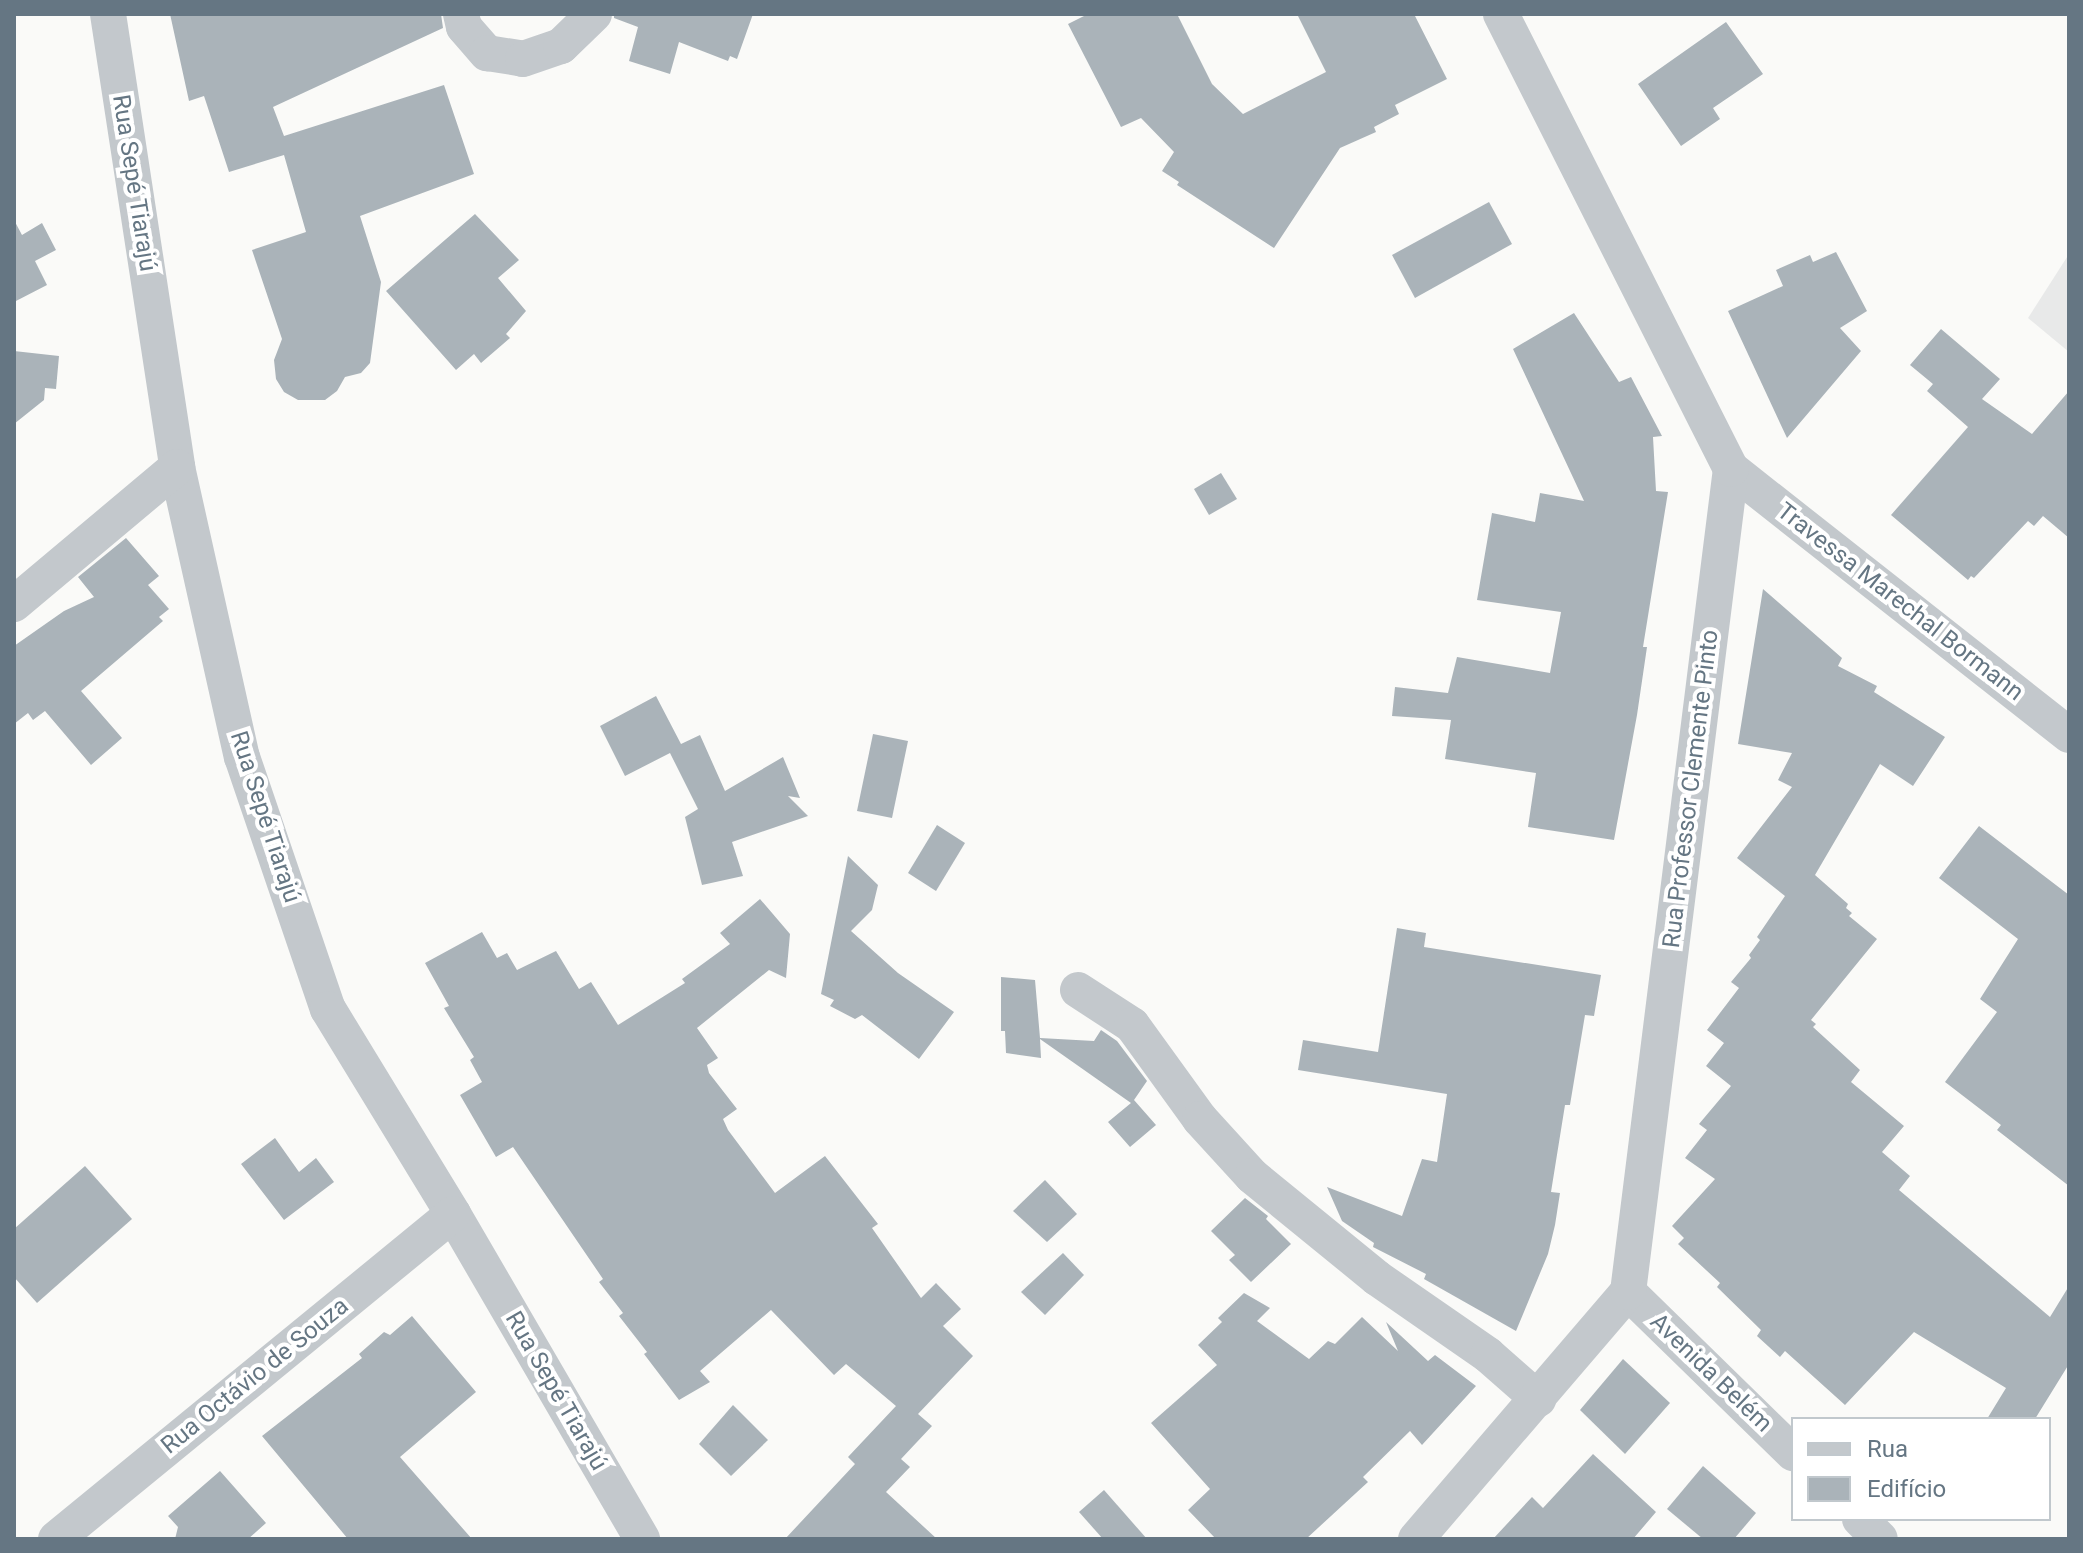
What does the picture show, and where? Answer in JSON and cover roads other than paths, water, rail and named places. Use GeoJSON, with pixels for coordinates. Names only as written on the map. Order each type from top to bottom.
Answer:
{"type":"FeatureCollection","features":[{"type":"Feature","properties":{"kind":"street","name":"Rua Sepé Tiarajú"},"geometry":{"type":"LineString","coordinates":[[108,14],[177,467],[242,757],[328,1009],[453,1214],[642,1539]]}},
{"type":"Feature","properties":{"kind":"street"},"geometry":{"type":"LineString","coordinates":[[461,14],[464,27],[487,53],[523,59],[561,46],[594,14]]}},
{"type":"Feature","properties":{"kind":"street"},"geometry":{"type":"LineString","coordinates":[[1501,14],[1731,469]]}},
{"type":"Feature","properties":{"kind":"street"},"geometry":{"type":"LineString","coordinates":[[14,604],[177,467]]}},
{"type":"Feature","properties":{"kind":"street","name":"Travessa Marechal Bormann"},"geometry":{"type":"LineString","coordinates":[[1731,469],[2069,735]]}},
{"type":"Feature","properties":{"kind":"street","name":"Rua Professor Clemente Pinto"},"geometry":{"type":"LineString","coordinates":[[1628,1292],[1731,469]]}},
{"type":"Feature","properties":{"kind":"street"},"geometry":{"type":"LineString","coordinates":[[1078,990],[1132,1025],[1200,1119],[1252,1176],[1377,1278],[1488,1355],[1538,1399]]}},
{"type":"Feature","properties":{"kind":"street","name":"Rua Octávio de Souza"},"geometry":{"type":"LineString","coordinates":[[56,1539],[453,1214]]}},
{"type":"Feature","properties":{"kind":"street"},"geometry":{"type":"LineString","coordinates":[[1416,1539],[1628,1292]]}},
{"type":"Feature","properties":{"kind":"street","name":"Avenida Belém"},"geometry":{"type":"LineString","coordinates":[[1628,1292],[1791,1451]]}},
{"type":"Feature","properties":{"kind":"street"},"geometry":{"type":"LineString","coordinates":[[1862,1521],[1880,1539]]}}]}
